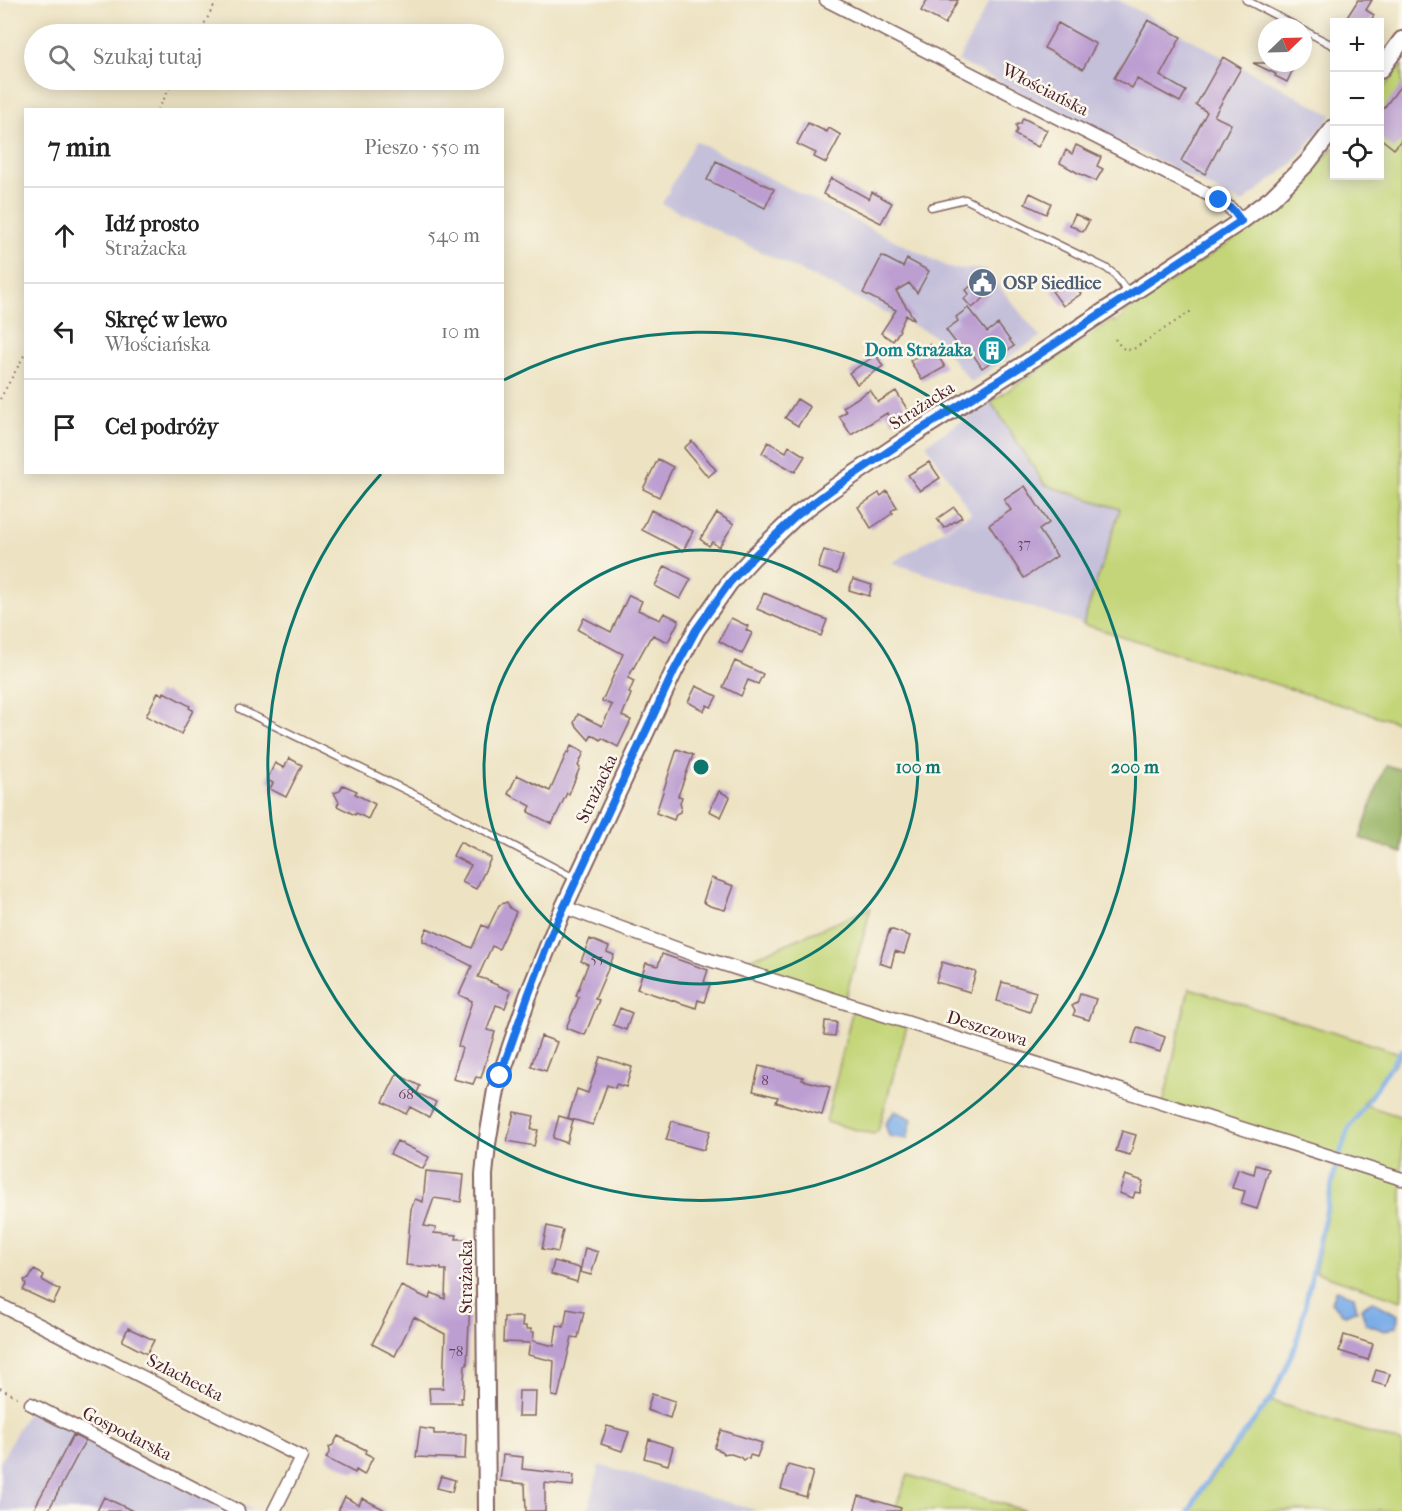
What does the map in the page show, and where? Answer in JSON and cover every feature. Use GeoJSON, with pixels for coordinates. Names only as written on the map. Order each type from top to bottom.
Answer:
{"type":"FeatureCollection","features":[{"type":"Feature","properties":{"kind":"street","name":"Włościańska"},"geometry":{"type":"LineString","coordinates":[[826,0],[1219,200],[1232,209],[1241,221]]}},
{"type":"Feature","properties":{"kind":"street"},"geometry":{"type":"LineString","coordinates":[[1384,65],[1402,40]]}},
{"type":"Feature","properties":{"kind":"street","name":"Strażacka"},"geometry":{"type":"LineString","coordinates":[[487,1511],[484,1176],[493,1104],[500,1076],[528,996],[564,908],[674,671],[696,630],[730,582],[796,516],[917,432],[1241,221],[1272,198],[1307,163],[1330,134]]}},
{"type":"Feature","properties":{"kind":"street","name":"Deszczowa"},"geometry":{"type":"LineString","coordinates":[[564,908],[697,956],[1402,1179]]}},
{"type":"Feature","properties":{"kind":"street","name":"Szlachecka"},"geometry":{"type":"LineString","coordinates":[[0,1305],[301,1457],[274,1511]]}},
{"type":"Feature","properties":{"kind":"street","name":"Gospodarska"},"geometry":{"type":"LineString","coordinates":[[31,1404],[238,1511]]}},
{"type":"Feature","properties":{"kind":"lane"},"geometry":{"type":"LineString","coordinates":[[1246,0],[1281,18]]}},
{"type":"Feature","properties":{"kind":"lane"},"geometry":{"type":"LineString","coordinates":[[1312,34],[1330,44]]}},
{"type":"Feature","properties":{"kind":"lane"},"geometry":{"type":"LineString","coordinates":[[931,207],[965,199],[1106,268],[1114,274],[1129,295]]}},
{"type":"Feature","properties":{"kind":"lane"},"geometry":{"type":"LineString","coordinates":[[240,709],[434,804],[577,880]]}},
{"type":"Feature","properties":{"kind":"path"},"geometry":{"type":"LineString","coordinates":[[204,24],[217,0]]}},
{"type":"Feature","properties":{"kind":"path"},"geometry":{"type":"LineString","coordinates":[[159,108],[169,90]]}},
{"type":"Feature","properties":{"kind":"path"},"geometry":{"type":"LineString","coordinates":[[1115,339],[1122,348],[1132,350],[1193,310]]}},
{"type":"Feature","properties":{"kind":"path"},"geometry":{"type":"LineString","coordinates":[[0,399],[24,356]]}},
{"type":"Feature","properties":{"kind":"path"},"geometry":{"type":"LineString","coordinates":[[0,1388],[31,1404]]}},
{"type":"Feature","properties":{"kind":"shaded area"},"geometry":{"type":"Polygon","coordinates":[[[990,0],[1118,0],[1330,114],[1330,117],[1292,164],[1242,203],[958,61],[990,0]]]}},
{"type":"Feature","properties":{"kind":"shaded area"},"geometry":{"type":"Polygon","coordinates":[[[695,141],[952,269],[985,269],[1040,337],[971,382],[933,335],[662,204],[695,141]]]}},
{"type":"Feature","properties":{"kind":"shaded area"},"geometry":{"type":"Polygon","coordinates":[[[991,402],[1045,485],[1120,509],[1083,624],[892,563],[971,513],[926,444],[991,402]]]}},
{"type":"Feature","properties":{"kind":"shaded area"},"geometry":{"type":"Polygon","coordinates":[[[31,1404],[255,1511],[0,1511],[0,1463],[31,1404]]]}},
{"type":"Feature","properties":{"kind":"shaded area"},"geometry":{"type":"Polygon","coordinates":[[[599,1465],[758,1511],[588,1511],[599,1465]]]}},
{"type":"Feature","properties":{"kind":"green space"},"geometry":{"type":"Polygon","coordinates":[[[1402,65],[1402,724],[1083,624],[1120,509],[1045,485],[991,402],[1113,320],[1115,323],[1123,317],[1122,314],[1248,230],[1295,194],[1330,151],[1330,180],[1384,180],[1384,87],[1402,65]]]}},
{"type":"Feature","properties":{"kind":"green space"},"geometry":{"type":"Polygon","coordinates":[[[1385,765],[1402,770],[1402,853],[1360,838],[1385,765]]]}},
{"type":"Feature","properties":{"kind":"green space"},"geometry":{"type":"Polygon","coordinates":[[[870,908],[843,1005],[732,967],[870,908]]]}},
{"type":"Feature","properties":{"kind":"green space"},"geometry":{"type":"Polygon","coordinates":[[[1189,988],[1399,1053],[1402,1051],[1402,1055],[1362,1104],[1402,1117],[1402,1301],[1315,1272],[1339,1157],[1163,1105],[1189,988]]]}},
{"type":"Feature","properties":{"kind":"green space"},"geometry":{"type":"Polygon","coordinates":[[[853,1008],[907,1026],[878,1131],[873,1134],[826,1122],[853,1008]]]}},
{"type":"Feature","properties":{"kind":"green space"},"geometry":{"type":"Polygon","coordinates":[[[1271,1401],[1402,1443],[1402,1511],[1187,1511],[1271,1401]]]}},
{"type":"Feature","properties":{"kind":"green space"},"geometry":{"type":"Polygon","coordinates":[[[908,1475],[1026,1511],[894,1511],[908,1475]]]}},
{"type":"Feature","properties":{"kind":"water"},"geometry":{"type":"Polygon","coordinates":[[[895,1111],[912,1119],[907,1139],[889,1136],[885,1124],[895,1111]]]}},
{"type":"Feature","properties":{"kind":"water"},"geometry":{"type":"Polygon","coordinates":[[[1336,1290],[1354,1296],[1357,1310],[1345,1315],[1331,1302],[1336,1290]]]}},
{"type":"Feature","properties":{"kind":"water"},"geometry":{"type":"Polygon","coordinates":[[[1372,1301],[1398,1315],[1397,1326],[1385,1331],[1366,1324],[1361,1308],[1372,1301]]]}},
{"type":"Feature","properties":{"kind":"building"},"geometry":{"type":"Polygon","coordinates":[[[927,0],[958,0],[945,24],[921,11],[927,0]]]}},
{"type":"Feature","properties":{"kind":"building"},"geometry":{"type":"Polygon","coordinates":[[[1358,0],[1372,0],[1366,10],[1374,15],[1372,18],[1347,18],[1358,0]]]}},
{"type":"Feature","properties":{"kind":"building"},"geometry":{"type":"Polygon","coordinates":[[[1148,20],[1181,37],[1160,76],[1186,91],[1180,102],[1137,79],[1132,88],[1114,78],[1148,20]]]}},
{"type":"Feature","properties":{"kind":"building"},"geometry":{"type":"Polygon","coordinates":[[[1058,23],[1096,44],[1083,69],[1044,48],[1058,23]]]}},
{"type":"Feature","properties":{"kind":"building"},"geometry":{"type":"Polygon","coordinates":[[[1223,57],[1241,68],[1214,116],[1231,124],[1205,174],[1181,161],[1207,112],[1196,105],[1223,57]]]}},
{"type":"Feature","properties":{"kind":"building"},"geometry":{"type":"Polygon","coordinates":[[[1272,72],[1292,72],[1287,82],[1275,76],[1276,74],[1272,72]]]}},
{"type":"Feature","properties":{"kind":"building"},"geometry":{"type":"Polygon","coordinates":[[[1402,84],[1402,139],[1394,149],[1384,141],[1384,108],[1402,84]]]}},
{"type":"Feature","properties":{"kind":"building"},"geometry":{"type":"Polygon","coordinates":[[[1023,118],[1047,130],[1038,147],[1015,135],[1016,125],[1021,123],[1023,118]]]}},
{"type":"Feature","properties":{"kind":"building"},"geometry":{"type":"Polygon","coordinates":[[[808,123],[827,132],[829,128],[841,135],[826,163],[814,157],[816,153],[797,144],[808,123]]]}},
{"type":"Feature","properties":{"kind":"building"},"geometry":{"type":"Polygon","coordinates":[[[1076,145],[1101,157],[1097,166],[1103,169],[1096,181],[1060,163],[1066,150],[1072,154],[1076,145]]]}},
{"type":"Feature","properties":{"kind":"building"},"geometry":{"type":"Polygon","coordinates":[[[716,161],[774,189],[765,208],[707,180],[716,161]]]}},
{"type":"Feature","properties":{"kind":"building"},"geometry":{"type":"Polygon","coordinates":[[[831,178],[869,199],[872,192],[892,203],[881,223],[823,194],[831,178]]]}},
{"type":"Feature","properties":{"kind":"building"},"geometry":{"type":"Polygon","coordinates":[[[1030,193],[1051,203],[1046,214],[1025,204],[1030,193]]]}},
{"type":"Feature","properties":{"kind":"building"},"geometry":{"type":"Polygon","coordinates":[[[1075,214],[1089,221],[1083,232],[1070,225],[1075,214]]]}},
{"type":"Feature","properties":{"kind":"building"},"geometry":{"type":"Polygon","coordinates":[[[882,256],[903,267],[907,259],[929,271],[917,293],[909,283],[896,291],[915,320],[906,315],[893,341],[881,333],[896,310],[863,293],[882,256]]]}},
{"type":"Feature","properties":{"kind":"building","name":"OSP Siedlice"},"geometry":{"type":"Polygon","coordinates":[[[983,276],[994,290],[972,308],[964,299],[969,294],[966,290],[983,276]]]}},
{"type":"Feature","properties":{"kind":"building"},"geometry":{"type":"Polygon","coordinates":[[[1071,279],[1081,294],[1063,306],[1052,291],[1071,279]]]}},
{"type":"Feature","properties":{"kind":"building"},"geometry":{"type":"Polygon","coordinates":[[[968,308],[987,332],[998,324],[1014,346],[982,368],[972,353],[965,355],[946,330],[958,321],[956,317],[968,308]]]}},
{"type":"Feature","properties":{"kind":"building"},"geometry":{"type":"Polygon","coordinates":[[[929,344],[945,367],[922,380],[910,361],[921,354],[919,351],[929,344]]]}},
{"type":"Feature","properties":{"kind":"building"},"geometry":{"type":"Polygon","coordinates":[[[876,355],[883,366],[857,384],[849,373],[876,355]]]}},
{"type":"Feature","properties":{"kind":"building"},"geometry":{"type":"Polygon","coordinates":[[[870,390],[878,402],[896,391],[909,412],[893,422],[887,413],[851,435],[839,416],[846,412],[843,407],[870,390]]]}},
{"type":"Feature","properties":{"kind":"building"},"geometry":{"type":"Polygon","coordinates":[[[797,399],[810,407],[798,426],[785,418],[797,399]]]}},
{"type":"Feature","properties":{"kind":"building"},"geometry":{"type":"Polygon","coordinates":[[[692,441],[716,470],[708,477],[684,448],[692,441]]]}},
{"type":"Feature","properties":{"kind":"building"},"geometry":{"type":"Polygon","coordinates":[[[768,442],[786,452],[789,446],[805,456],[795,472],[762,453],[768,442]]]}},
{"type":"Feature","properties":{"kind":"building"},"geometry":{"type":"Polygon","coordinates":[[[658,459],[673,467],[659,497],[643,489],[658,459]]]}},
{"type":"Feature","properties":{"kind":"building"},"geometry":{"type":"Polygon","coordinates":[[[929,462],[940,478],[920,491],[908,475],[929,462]]]}},
{"type":"Feature","properties":{"kind":"building"},"geometry":{"type":"Polygon","coordinates":[[[1025,486],[1049,523],[1039,530],[1057,556],[1024,578],[989,525],[1011,510],[1004,500],[1025,486]]]}},
{"type":"Feature","properties":{"kind":"building"},"geometry":{"type":"Polygon","coordinates":[[[887,491],[897,507],[891,511],[893,513],[871,528],[858,507],[879,493],[881,496],[887,491]]]}},
{"type":"Feature","properties":{"kind":"building"},"geometry":{"type":"Polygon","coordinates":[[[954,507],[962,517],[944,528],[937,519],[954,507]]]}},
{"type":"Feature","properties":{"kind":"building"},"geometry":{"type":"Polygon","coordinates":[[[651,510],[693,531],[683,551],[642,530],[651,510]]]}},
{"type":"Feature","properties":{"kind":"building"},"geometry":{"type":"Polygon","coordinates":[[[717,513],[734,524],[719,547],[712,542],[709,546],[700,539],[717,513]]]}},
{"type":"Feature","properties":{"kind":"building"},"geometry":{"type":"Polygon","coordinates":[[[824,550],[843,556],[837,574],[818,568],[824,550]]]}},
{"type":"Feature","properties":{"kind":"building"},"geometry":{"type":"Polygon","coordinates":[[[665,566],[691,579],[680,599],[655,586],[665,566]]]}},
{"type":"Feature","properties":{"kind":"building"},"geometry":{"type":"Polygon","coordinates":[[[853,579],[872,585],[869,596],[849,590],[853,579]]]}},
{"type":"Feature","properties":{"kind":"building"},"geometry":{"type":"Polygon","coordinates":[[[764,593],[827,620],[821,636],[757,609],[764,593]]]}},
{"type":"Feature","properties":{"kind":"building"},"geometry":{"type":"Polygon","coordinates":[[[629,595],[642,601],[638,610],[660,620],[664,613],[679,620],[668,642],[653,635],[650,638],[628,678],[634,681],[622,716],[631,720],[618,747],[592,735],[589,740],[574,723],[578,714],[602,726],[612,705],[602,701],[623,654],[578,630],[584,618],[611,632],[629,595]]]}},
{"type":"Feature","properties":{"kind":"building"},"geometry":{"type":"Polygon","coordinates":[[[731,618],[748,626],[746,630],[752,633],[742,654],[719,641],[731,618]]]}},
{"type":"Feature","properties":{"kind":"building"},"geometry":{"type":"Polygon","coordinates":[[[735,661],[763,674],[758,684],[748,680],[741,696],[723,687],[735,661]]]}},
{"type":"Feature","properties":{"kind":"building"},"geometry":{"type":"Polygon","coordinates":[[[696,686],[717,696],[711,707],[707,705],[704,711],[688,702],[696,686]]]}},
{"type":"Feature","properties":{"kind":"building"},"geometry":{"type":"Polygon","coordinates":[[[158,692],[163,695],[164,692],[190,706],[189,708],[193,710],[181,734],[146,716],[158,692]]]}},
{"type":"Feature","properties":{"kind":"building"},"geometry":{"type":"Polygon","coordinates":[[[571,746],[584,752],[569,794],[567,793],[552,824],[528,812],[531,806],[508,794],[517,775],[550,791],[571,746]]]}},
{"type":"Feature","properties":{"kind":"building"},"geometry":{"type":"Polygon","coordinates":[[[677,749],[693,755],[678,796],[682,797],[680,812],[676,814],[674,820],[656,813],[677,749]]]}},
{"type":"Feature","properties":{"kind":"building"},"geometry":{"type":"Polygon","coordinates":[[[289,758],[302,765],[286,797],[270,789],[273,783],[267,780],[275,763],[284,768],[289,758]]]}},
{"type":"Feature","properties":{"kind":"building"},"geometry":{"type":"Polygon","coordinates":[[[343,785],[357,791],[355,794],[375,804],[368,819],[337,806],[339,802],[334,793],[340,791],[343,785]]]}},
{"type":"Feature","properties":{"kind":"building"},"geometry":{"type":"Polygon","coordinates":[[[719,791],[730,797],[721,817],[709,811],[719,791]]]}},
{"type":"Feature","properties":{"kind":"building"},"geometry":{"type":"Polygon","coordinates":[[[460,842],[491,858],[476,889],[462,882],[471,865],[453,856],[460,842]]]}},
{"type":"Feature","properties":{"kind":"building"},"geometry":{"type":"Polygon","coordinates":[[[711,878],[734,886],[725,910],[703,902],[711,878]]]}},
{"type":"Feature","properties":{"kind":"building"},"geometry":{"type":"Polygon","coordinates":[[[507,902],[516,912],[499,949],[492,946],[478,977],[511,991],[505,1008],[496,1005],[487,1030],[495,1032],[481,1078],[476,1077],[473,1084],[453,1079],[462,1048],[458,1046],[472,1001],[459,995],[472,966],[423,941],[423,937],[427,928],[472,948],[482,925],[488,928],[499,905],[507,902]]]}},
{"type":"Feature","properties":{"kind":"building"},"geometry":{"type":"Polygon","coordinates":[[[890,929],[910,936],[904,954],[895,951],[891,967],[879,963],[890,929]]]}},
{"type":"Feature","properties":{"kind":"building"},"geometry":{"type":"Polygon","coordinates":[[[590,939],[609,947],[607,952],[614,955],[595,999],[599,1000],[585,1035],[566,1028],[579,997],[576,996],[588,964],[581,961],[590,939]]]}},
{"type":"Feature","properties":{"kind":"building"},"geometry":{"type":"Polygon","coordinates":[[[662,954],[708,970],[704,982],[710,984],[704,1002],[698,1000],[696,1008],[637,989],[646,963],[658,966],[662,954]]]}},
{"type":"Feature","properties":{"kind":"building"},"geometry":{"type":"Polygon","coordinates":[[[942,962],[976,972],[970,992],[936,982],[942,962]]]}},
{"type":"Feature","properties":{"kind":"building"},"geometry":{"type":"Polygon","coordinates":[[[1002,982],[1036,992],[1030,1012],[997,1001],[1002,982]]]}},
{"type":"Feature","properties":{"kind":"building"},"geometry":{"type":"Polygon","coordinates":[[[1080,994],[1096,999],[1089,1020],[1073,1015],[1075,1011],[1072,1006],[1077,1003],[1080,994]]]}},
{"type":"Feature","properties":{"kind":"building"},"geometry":{"type":"Polygon","coordinates":[[[620,1008],[632,1013],[626,1030],[613,1025],[620,1008]]]}},
{"type":"Feature","properties":{"kind":"building"},"geometry":{"type":"Polygon","coordinates":[[[825,1021],[837,1022],[835,1036],[824,1035],[825,1021]]]}},
{"type":"Feature","properties":{"kind":"building"},"geometry":{"type":"Polygon","coordinates":[[[1138,1027],[1165,1037],[1160,1052],[1132,1043],[1138,1027]]]}},
{"type":"Feature","properties":{"kind":"building"},"geometry":{"type":"Polygon","coordinates":[[[541,1036],[557,1042],[546,1071],[531,1066],[541,1036]]]}},
{"type":"Feature","properties":{"kind":"building"},"geometry":{"type":"Polygon","coordinates":[[[600,1057],[632,1067],[626,1087],[616,1084],[615,1088],[607,1085],[593,1125],[568,1118],[577,1089],[588,1093],[600,1057]]]}},
{"type":"Feature","properties":{"kind":"building"},"geometry":{"type":"Polygon","coordinates":[[[759,1066],[803,1077],[802,1080],[830,1087],[822,1115],[776,1102],[778,1097],[753,1091],[759,1066]]]}},
{"type":"Feature","properties":{"kind":"building"},"geometry":{"type":"Polygon","coordinates":[[[397,1074],[420,1086],[417,1093],[436,1102],[429,1117],[410,1107],[406,1114],[383,1102],[397,1074]]]}},
{"type":"Feature","properties":{"kind":"building"},"geometry":{"type":"Polygon","coordinates":[[[514,1112],[534,1116],[531,1129],[538,1130],[534,1146],[507,1141],[514,1112]]]}},
{"type":"Feature","properties":{"kind":"building"},"geometry":{"type":"Polygon","coordinates":[[[559,1116],[573,1120],[567,1143],[553,1138],[559,1116]]]}},
{"type":"Feature","properties":{"kind":"building"},"geometry":{"type":"Polygon","coordinates":[[[672,1121],[710,1131],[704,1150],[666,1140],[672,1121]]]}},
{"type":"Feature","properties":{"kind":"building"},"geometry":{"type":"Polygon","coordinates":[[[1122,1131],[1136,1135],[1130,1155],[1116,1151],[1122,1131]]]}},
{"type":"Feature","properties":{"kind":"building"},"geometry":{"type":"Polygon","coordinates":[[[397,1141],[429,1157],[423,1169],[390,1154],[397,1141]]]}},
{"type":"Feature","properties":{"kind":"building"},"geometry":{"type":"Polygon","coordinates":[[[1256,1165],[1269,1169],[1257,1209],[1241,1204],[1245,1191],[1232,1188],[1238,1169],[1254,1174],[1256,1165]]]}},
{"type":"Feature","properties":{"kind":"building"},"geometry":{"type":"Polygon","coordinates":[[[426,1171],[464,1175],[461,1202],[434,1198],[424,1226],[436,1228],[434,1233],[457,1235],[456,1239],[467,1239],[465,1295],[470,1295],[467,1365],[465,1365],[462,1403],[430,1403],[429,1388],[443,1388],[445,1334],[414,1317],[395,1356],[372,1344],[401,1286],[429,1299],[432,1293],[445,1299],[446,1270],[406,1265],[411,1209],[415,1199],[423,1202],[426,1171]]]}},
{"type":"Feature","properties":{"kind":"building"},"geometry":{"type":"Polygon","coordinates":[[[1125,1175],[1143,1181],[1140,1193],[1135,1192],[1133,1198],[1119,1193],[1125,1175]]]}},
{"type":"Feature","properties":{"kind":"building"},"geometry":{"type":"Polygon","coordinates":[[[547,1226],[563,1230],[558,1252],[542,1249],[547,1226]]]}},
{"type":"Feature","properties":{"kind":"building"},"geometry":{"type":"Polygon","coordinates":[[[585,1248],[598,1252],[591,1275],[580,1272],[585,1248]]]}},
{"type":"Feature","properties":{"kind":"building"},"geometry":{"type":"Polygon","coordinates":[[[554,1261],[580,1268],[577,1282],[551,1274],[554,1261]]]}},
{"type":"Feature","properties":{"kind":"building"},"geometry":{"type":"Polygon","coordinates":[[[34,1270],[44,1275],[42,1280],[60,1290],[53,1304],[23,1290],[26,1285],[24,1280],[29,1279],[34,1270]]]}},
{"type":"Feature","properties":{"kind":"building"},"geometry":{"type":"Polygon","coordinates":[[[567,1309],[584,1312],[578,1338],[572,1337],[558,1397],[552,1396],[554,1361],[528,1355],[530,1343],[503,1342],[504,1317],[523,1317],[522,1326],[534,1332],[533,1341],[554,1346],[557,1325],[564,1327],[567,1309]]]}},
{"type":"Feature","properties":{"kind":"building"},"geometry":{"type":"Polygon","coordinates":[[[128,1328],[154,1340],[147,1354],[122,1341],[128,1328]]]}},
{"type":"Feature","properties":{"kind":"building"},"geometry":{"type":"Polygon","coordinates":[[[1344,1335],[1373,1344],[1368,1360],[1339,1351],[1344,1335]]]}},
{"type":"Feature","properties":{"kind":"building"},"geometry":{"type":"Polygon","coordinates":[[[1376,1370],[1390,1374],[1386,1386],[1372,1382],[1376,1370]]]}},
{"type":"Feature","properties":{"kind":"building"},"geometry":{"type":"Polygon","coordinates":[[[519,1391],[536,1391],[535,1416],[518,1416],[519,1391]]]}},
{"type":"Feature","properties":{"kind":"building"},"geometry":{"type":"Polygon","coordinates":[[[652,1394],[675,1401],[670,1418],[647,1410],[652,1394]]]}},
{"type":"Feature","properties":{"kind":"building"},"geometry":{"type":"Polygon","coordinates":[[[607,1426],[629,1432],[622,1451],[601,1444],[607,1426]]]}},
{"type":"Feature","properties":{"kind":"building"},"geometry":{"type":"Polygon","coordinates":[[[420,1428],[434,1430],[434,1434],[466,1434],[465,1459],[416,1457],[420,1428]]]}},
{"type":"Feature","properties":{"kind":"building"},"geometry":{"type":"Polygon","coordinates":[[[721,1430],[762,1443],[757,1457],[750,1455],[749,1459],[743,1460],[714,1448],[721,1430]]]}},
{"type":"Feature","properties":{"kind":"building"},"geometry":{"type":"Polygon","coordinates":[[[73,1435],[85,1441],[48,1511],[33,1511],[73,1435]]]}},
{"type":"Feature","properties":{"kind":"building"},"geometry":{"type":"Polygon","coordinates":[[[338,1436],[366,1450],[365,1453],[373,1457],[364,1475],[356,1470],[355,1473],[326,1458],[330,1451],[329,1447],[333,1445],[338,1436]]]}},
{"type":"Feature","properties":{"kind":"building"},"geometry":{"type":"Polygon","coordinates":[[[649,1439],[673,1447],[668,1465],[644,1458],[649,1439]]]}},
{"type":"Feature","properties":{"kind":"building"},"geometry":{"type":"Polygon","coordinates":[[[503,1455],[523,1457],[522,1469],[574,1475],[573,1486],[545,1483],[545,1511],[526,1511],[525,1484],[500,1481],[503,1455]]]}},
{"type":"Feature","properties":{"kind":"building"},"geometry":{"type":"Polygon","coordinates":[[[788,1465],[813,1472],[806,1497],[781,1489],[788,1465]]]}},
{"type":"Feature","properties":{"kind":"building"},"geometry":{"type":"Polygon","coordinates":[[[441,1476],[455,1480],[452,1492],[437,1488],[441,1476]]]}},
{"type":"Feature","properties":{"kind":"building"},"geometry":{"type":"Polygon","coordinates":[[[859,1496],[901,1508],[900,1511],[854,1511],[859,1496]]]}},
{"type":"Feature","properties":{"kind":"building"},"geometry":{"type":"Polygon","coordinates":[[[104,1497],[133,1511],[97,1511],[104,1497]]]}},
{"type":"Feature","properties":{"kind":"building"},"geometry":{"type":"Polygon","coordinates":[[[345,1497],[359,1505],[362,1498],[387,1511],[338,1511],[345,1497]]]}},
{"type":"Feature","properties":{"kind":"waterway"},"geometry":{"type":"LineString","coordinates":[[1189,1511],[1205,1484],[1273,1396],[1297,1342],[1335,1170],[1348,1130],[1402,1049]]}},
{"type":"Feature","properties":{"kind":"place","name":"OSP Siedlice"},"geometry":{"type":"Point","coordinates":[982,283]}},
{"type":"Feature","properties":{"kind":"place","name":"Dom Strażaka"},"geometry":{"type":"Point","coordinates":[993,350]}},
{"type":"Feature","properties":{"kind":"route"},"geometry":{"type":"LineString","coordinates":[[500,1076],[552,933],[588,855],[674,671],[696,630],[730,582],[796,516],[831,490],[1241,221],[1232,209],[1219,200]]}}]}
